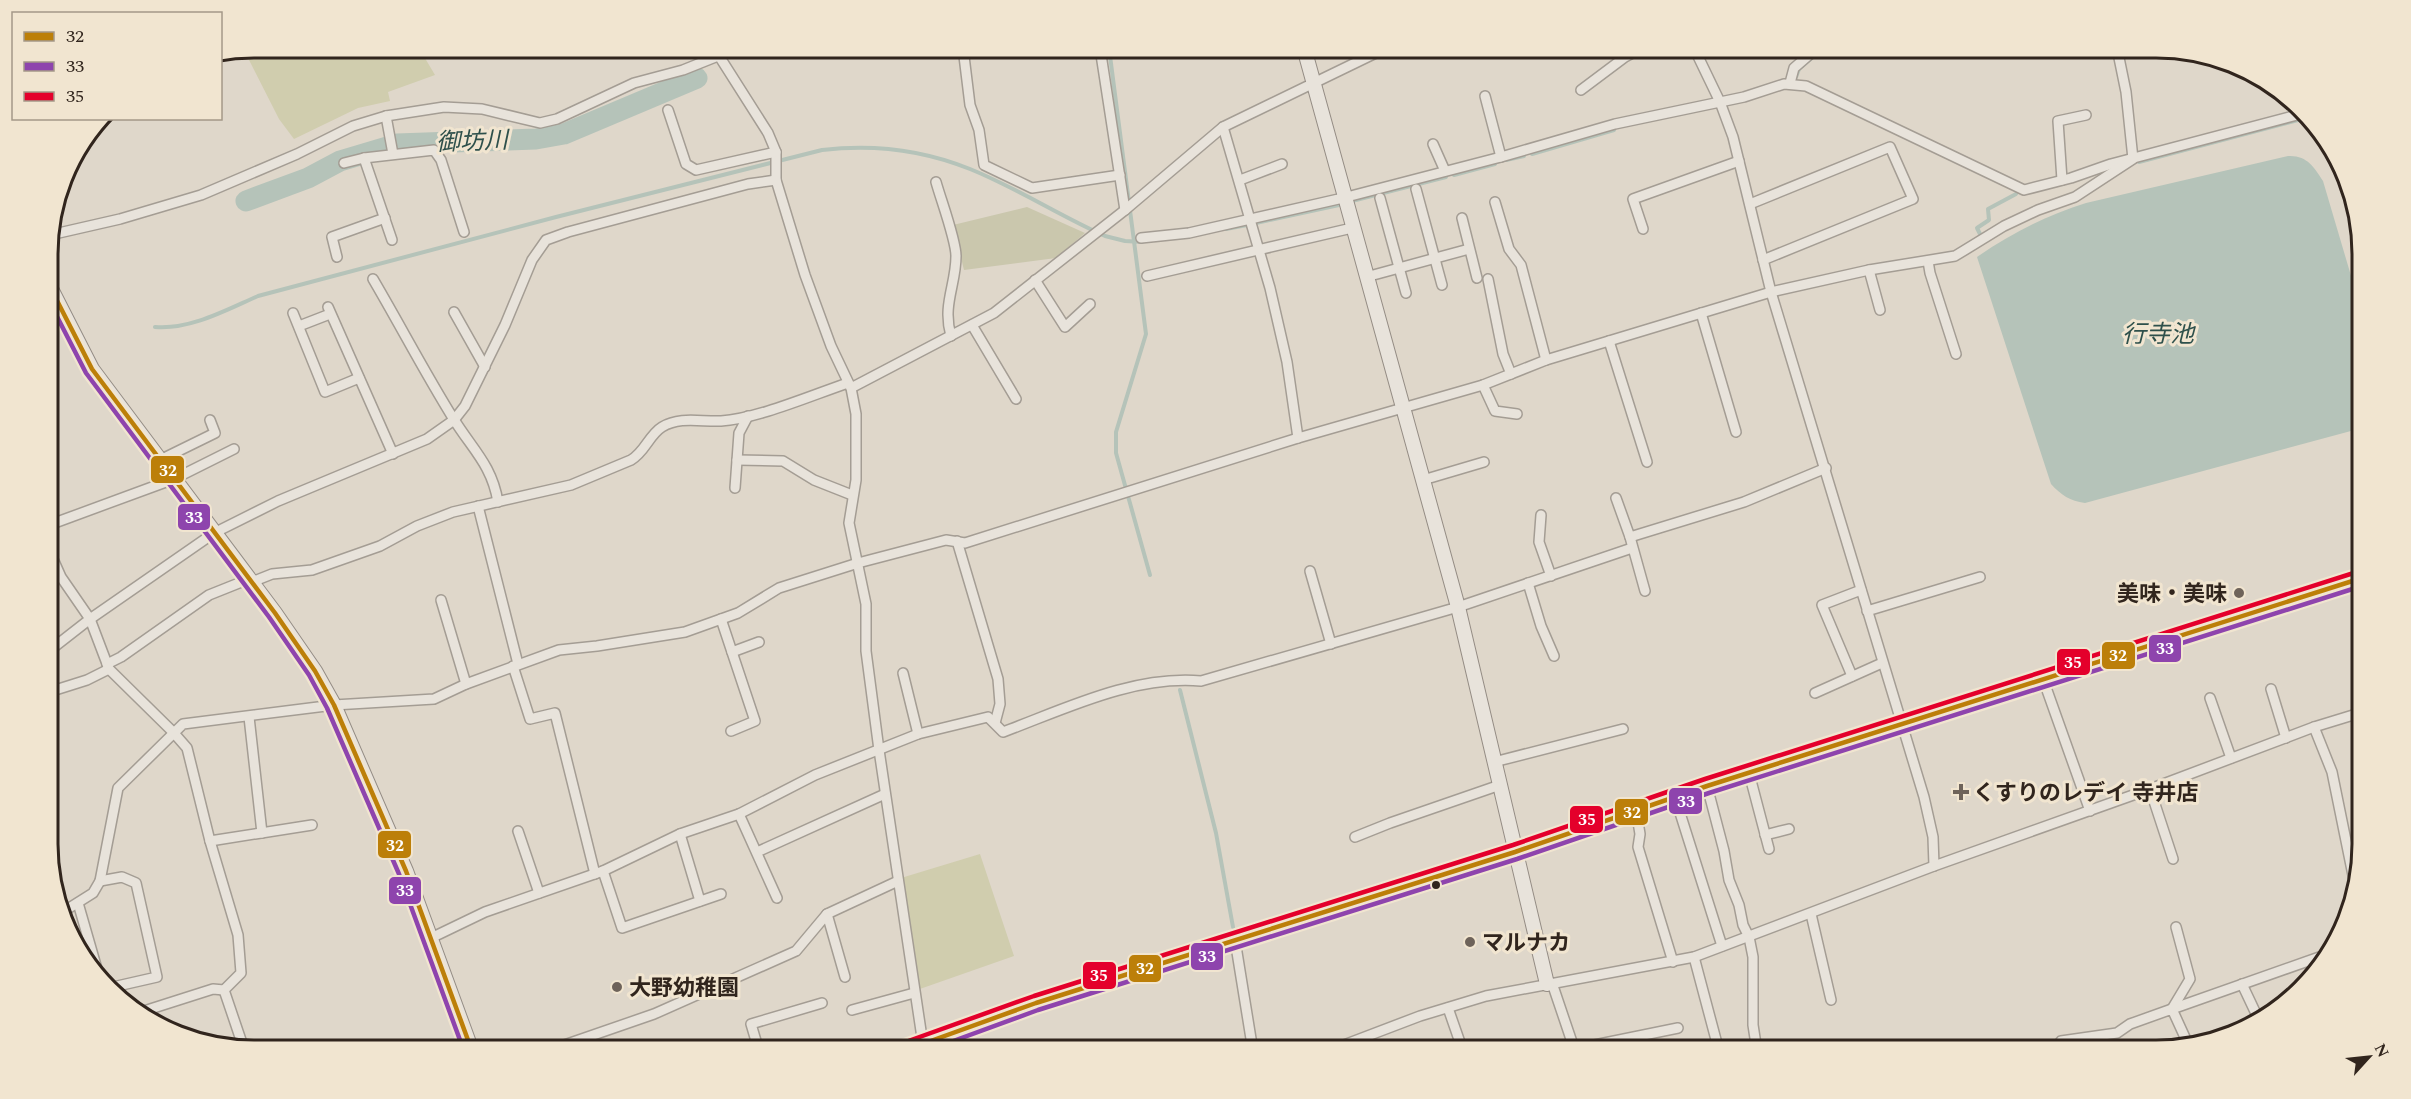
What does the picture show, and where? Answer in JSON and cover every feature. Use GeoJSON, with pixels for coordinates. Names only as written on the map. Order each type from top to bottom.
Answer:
{"type":"FeatureCollection","features":[{"type":"Feature","properties":{"kind":"main road"},"geometry":{"type":"LineString","coordinates":[[1307,58],[1343,198],[1458,607],[1515,852],[1549,984]]}},
{"type":"Feature","properties":{"kind":"main road"},"geometry":{"type":"LineString","coordinates":[[59,304],[92,369],[296,641],[334,705],[406,871],[468,1040]]}},
{"type":"Feature","properties":{"kind":"main road"},"geometry":{"type":"LineString","coordinates":[[943,1040],[1036,1003],[1515,852],[1707,786],[2352,581]]}},
{"type":"Feature","properties":{"kind":"street"},"geometry":{"type":"LineString","coordinates":[[58,689],[87,680],[108,667],[209,595],[272,574],[312,570],[380,546],[417,526],[453,512],[571,485],[631,460],[640,454],[662,427],[674,422],[722,421],[748,416],[849,385],[951,336],[994,313],[1125,210],[1223,127],[1364,58]]}},
{"type":"Feature","properties":{"kind":"street"},"geometry":{"type":"LineString","coordinates":[[1581,90],[1623,58]]}},
{"type":"Feature","properties":{"kind":"street"},"geometry":{"type":"LineString","coordinates":[[1699,58],[1720,102],[1739,161],[1771,292],[1826,468],[1900,724],[1924,797],[1933,837],[1934,866]]}},
{"type":"Feature","properties":{"kind":"street"},"geometry":{"type":"LineString","coordinates":[[1790,84],[1794,68],[1805,58]]}},
{"type":"Feature","properties":{"kind":"street"},"geometry":{"type":"LineString","coordinates":[[2119,58],[2126,92],[2133,159]]}},
{"type":"Feature","properties":{"kind":"street"},"geometry":{"type":"LineString","coordinates":[[60,233],[120,219],[201,195],[297,154],[352,126],[386,116],[444,107],[482,109],[540,123],[557,120],[634,83],[683,70],[704,59]]}},
{"type":"Feature","properties":{"kind":"street"},"geometry":{"type":"LineString","coordinates":[[720,59],[768,133],[776,152],[776,180],[805,275],[831,346],[849,385],[856,414],[858,445],[856,480],[849,523],[866,604],[866,651],[922,1040]]}},
{"type":"Feature","properties":{"kind":"street"},"geometry":{"type":"LineString","coordinates":[[964,59],[970,105],[979,130],[984,165],[1032,188],[1120,176]]}},
{"type":"Feature","properties":{"kind":"street"},"geometry":{"type":"LineString","coordinates":[[1102,59],[1125,210]]}},
{"type":"Feature","properties":{"kind":"street"},"geometry":{"type":"LineString","coordinates":[[1142,238],[1189,233],[1343,198],[1501,157],[1615,124],[1744,97],[1790,84],[1806,86],[2024,190],[2295,116]]}},
{"type":"Feature","properties":{"kind":"street"},"geometry":{"type":"LineString","coordinates":[[1485,96],[1501,157]]}},
{"type":"Feature","properties":{"kind":"street"},"geometry":{"type":"LineString","coordinates":[[668,110],[686,164],[696,170],[776,152]]}},
{"type":"Feature","properties":{"kind":"street"},"geometry":{"type":"LineString","coordinates":[[2062,180],[2058,121],[2086,115]]}},
{"type":"Feature","properties":{"kind":"street"},"geometry":{"type":"LineString","coordinates":[[386,116],[393,154]]}},
{"type":"Feature","properties":{"kind":"street"},"geometry":{"type":"LineString","coordinates":[[1223,127],[1261,250],[1287,362],[1298,438]]}},
{"type":"Feature","properties":{"kind":"street"},"geometry":{"type":"LineString","coordinates":[[1433,144],[1445,171]]}},
{"type":"Feature","properties":{"kind":"street"},"geometry":{"type":"LineString","coordinates":[[1750,204],[1890,147],[1913,200],[1763,260]]}},
{"type":"Feature","properties":{"kind":"street"},"geometry":{"type":"LineString","coordinates":[[344,163],[364,158],[434,150],[441,160],[464,232]]}},
{"type":"Feature","properties":{"kind":"street"},"geometry":{"type":"LineString","coordinates":[[364,158],[392,240]]}},
{"type":"Feature","properties":{"kind":"street"},"geometry":{"type":"LineString","coordinates":[[69,908],[93,892],[100,881],[118,788],[183,724],[334,705],[434,699],[466,684],[559,650],[685,632],[757,603],[779,588],[858,563],[946,540],[965,543],[1298,438],[1483,385],[1546,360],[1771,292],[1869,270],[1955,256],[2004,226],[2038,210],[2075,197],[2133,159]]}},
{"type":"Feature","properties":{"kind":"street"},"geometry":{"type":"LineString","coordinates":[[1643,229],[1634,199],[1739,161]]}},
{"type":"Feature","properties":{"kind":"street"},"geometry":{"type":"LineString","coordinates":[[1240,180],[1282,164]]}},
{"type":"Feature","properties":{"kind":"street"},"geometry":{"type":"LineString","coordinates":[[58,644],[214,533],[278,501],[427,439],[454,420],[465,406],[485,367],[532,260],[546,240],[568,232],[748,184],[776,180]]}},
{"type":"Feature","properties":{"kind":"street"},"geometry":{"type":"LineString","coordinates":[[936,182],[956,255],[946,320],[951,336]]}},
{"type":"Feature","properties":{"kind":"street"},"geometry":{"type":"LineString","coordinates":[[1416,189],[1442,285]]}},
{"type":"Feature","properties":{"kind":"street"},"geometry":{"type":"LineString","coordinates":[[1380,198],[1406,293]]}},
{"type":"Feature","properties":{"kind":"street"},"geometry":{"type":"LineString","coordinates":[[1496,202],[1509,249],[1521,264],[1546,360]]}},
{"type":"Feature","properties":{"kind":"street"},"geometry":{"type":"LineString","coordinates":[[338,257],[332,237],[385,218]]}},
{"type":"Feature","properties":{"kind":"street"},"geometry":{"type":"LineString","coordinates":[[1462,218],[1477,278]]}},
{"type":"Feature","properties":{"kind":"street"},"geometry":{"type":"LineString","coordinates":[[1147,276],[1352,228]]}},
{"type":"Feature","properties":{"kind":"street"},"geometry":{"type":"LineString","coordinates":[[1366,277],[1469,249]]}},
{"type":"Feature","properties":{"kind":"street"},"geometry":{"type":"LineString","coordinates":[[1928,261],[1956,354]]}},
{"type":"Feature","properties":{"kind":"street"},"geometry":{"type":"LineString","coordinates":[[1869,270],[1880,310]]}},
{"type":"Feature","properties":{"kind":"street"},"geometry":{"type":"LineString","coordinates":[[373,279],[454,420],[484,462],[495,482],[498,502]]}},
{"type":"Feature","properties":{"kind":"street"},"geometry":{"type":"LineString","coordinates":[[1488,279],[1503,354],[1511,374]]}},
{"type":"Feature","properties":{"kind":"street"},"geometry":{"type":"LineString","coordinates":[[1035,280],[1065,327],[1089,304]]}},
{"type":"Feature","properties":{"kind":"street"},"geometry":{"type":"LineString","coordinates":[[299,326],[329,310],[393,454]]}},
{"type":"Feature","properties":{"kind":"street"},"geometry":{"type":"LineString","coordinates":[[454,312],[485,367]]}},
{"type":"Feature","properties":{"kind":"street"},"geometry":{"type":"LineString","coordinates":[[293,313],[325,392],[359,378]]}},
{"type":"Feature","properties":{"kind":"street"},"geometry":{"type":"LineString","coordinates":[[1701,313],[1736,432]]}},
{"type":"Feature","properties":{"kind":"street"},"geometry":{"type":"LineString","coordinates":[[972,325],[1016,399]]}},
{"type":"Feature","properties":{"kind":"street"},"geometry":{"type":"LineString","coordinates":[[1609,341],[1647,462]]}},
{"type":"Feature","properties":{"kind":"street"},"geometry":{"type":"LineString","coordinates":[[1483,385],[1495,411],[1517,414]]}},
{"type":"Feature","properties":{"kind":"street"},"geometry":{"type":"LineString","coordinates":[[735,488],[739,433],[748,416]]}},
{"type":"Feature","properties":{"kind":"street"},"geometry":{"type":"LineString","coordinates":[[160,460],[215,433],[210,420]]}},
{"type":"Feature","properties":{"kind":"street"},"geometry":{"type":"LineString","coordinates":[[59,521],[174,479],[234,449]]}},
{"type":"Feature","properties":{"kind":"street"},"geometry":{"type":"LineString","coordinates":[[737,460],[783,461],[814,480],[852,495]]}},
{"type":"Feature","properties":{"kind":"street"},"geometry":{"type":"LineString","coordinates":[[1423,480],[1484,462]]}},
{"type":"Feature","properties":{"kind":"street"},"geometry":{"type":"LineString","coordinates":[[1630,537],[1744,502],[1826,468]]}},
{"type":"Feature","properties":{"kind":"street"},"geometry":{"type":"LineString","coordinates":[[1616,498],[1645,591]]}},
{"type":"Feature","properties":{"kind":"street"},"geometry":{"type":"LineString","coordinates":[[478,506],[530,719],[555,713],[599,872],[622,928],[721,894]]}},
{"type":"Feature","properties":{"kind":"street"},"geometry":{"type":"LineString","coordinates":[[1540,515],[1539,542],[1551,576]]}},
{"type":"Feature","properties":{"kind":"street"},"geometry":{"type":"LineString","coordinates":[[957,541],[998,679],[1000,704],[995,723]]}},
{"type":"Feature","properties":{"kind":"street"},"geometry":{"type":"LineString","coordinates":[[431,938],[485,912],[599,872],[680,834],[739,814],[815,775],[918,734],[988,717],[1003,732],[1121,689],[1180,679],[1201,681],[1458,607],[1632,548]]}},
{"type":"Feature","properties":{"kind":"street"},"geometry":{"type":"LineString","coordinates":[[1310,571],[1331,644]]}},
{"type":"Feature","properties":{"kind":"street"},"geometry":{"type":"LineString","coordinates":[[58,572],[90,619],[108,667],[186,748],[238,935],[241,973],[224,990]]}},
{"type":"Feature","properties":{"kind":"street"},"geometry":{"type":"LineString","coordinates":[[1867,611],[1980,577]]}},
{"type":"Feature","properties":{"kind":"street"},"geometry":{"type":"LineString","coordinates":[[1528,583],[1541,626],[1554,656]]}},
{"type":"Feature","properties":{"kind":"street"},"geometry":{"type":"LineString","coordinates":[[1852,676],[1822,605],[1861,590]]}},
{"type":"Feature","properties":{"kind":"street"},"geometry":{"type":"LineString","coordinates":[[441,600],[466,684]]}},
{"type":"Feature","properties":{"kind":"street"},"geometry":{"type":"LineString","coordinates":[[721,619],[755,721],[731,731]]}},
{"type":"Feature","properties":{"kind":"street"},"geometry":{"type":"LineString","coordinates":[[732,652],[759,642]]}},
{"type":"Feature","properties":{"kind":"street"},"geometry":{"type":"LineString","coordinates":[[1815,693],[1882,663]]}},
{"type":"Feature","properties":{"kind":"street"},"geometry":{"type":"LineString","coordinates":[[903,673],[918,734]]}},
{"type":"Feature","properties":{"kind":"street"},"geometry":{"type":"LineString","coordinates":[[2043,679],[2090,811]]}},
{"type":"Feature","properties":{"kind":"street"},"geometry":{"type":"LineString","coordinates":[[2271,689],[2286,738]]}},
{"type":"Feature","properties":{"kind":"street"},"geometry":{"type":"LineString","coordinates":[[2210,698],[2231,758]]}},
{"type":"Feature","properties":{"kind":"street"},"geometry":{"type":"LineString","coordinates":[[1357,1040],[1486,996],[1694,957],[1934,866],[2090,811],[2314,727],[2352,715]]}},
{"type":"Feature","properties":{"kind":"street"},"geometry":{"type":"LineString","coordinates":[[249,717],[262,833]]}},
{"type":"Feature","properties":{"kind":"street"},"geometry":{"type":"LineString","coordinates":[[2314,727],[2332,772],[2351,866]]}},
{"type":"Feature","properties":{"kind":"street"},"geometry":{"type":"LineString","coordinates":[[1494,762],[1623,729]]}},
{"type":"Feature","properties":{"kind":"street"},"geometry":{"type":"LineString","coordinates":[[1749,773],[1769,849]]}},
{"type":"Feature","properties":{"kind":"street"},"geometry":{"type":"LineString","coordinates":[[1355,837],[1500,785]]}},
{"type":"Feature","properties":{"kind":"street"},"geometry":{"type":"LineString","coordinates":[[1707,786],[1729,880],[1749,937],[1753,957],[1753,1025],[1755,1040]]}},
{"type":"Feature","properties":{"kind":"street"},"geometry":{"type":"LineString","coordinates":[[2150,789],[2173,859]]}},
{"type":"Feature","properties":{"kind":"street"},"geometry":{"type":"LineString","coordinates":[[757,852],[885,795]]}},
{"type":"Feature","properties":{"kind":"street"},"geometry":{"type":"LineString","coordinates":[[1676,797],[1722,946]]}},
{"type":"Feature","properties":{"kind":"street"},"geometry":{"type":"LineString","coordinates":[[1636,810],[1640,834],[1638,847],[1672,962]]}},
{"type":"Feature","properties":{"kind":"street"},"geometry":{"type":"LineString","coordinates":[[739,814],[777,898]]}},
{"type":"Feature","properties":{"kind":"street"},"geometry":{"type":"LineString","coordinates":[[210,841],[312,825]]}},
{"type":"Feature","properties":{"kind":"street"},"geometry":{"type":"LineString","coordinates":[[1765,835],[1789,829]]}},
{"type":"Feature","properties":{"kind":"street"},"geometry":{"type":"LineString","coordinates":[[518,831],[539,893]]}},
{"type":"Feature","properties":{"kind":"street"},"geometry":{"type":"LineString","coordinates":[[680,834],[700,901]]}},
{"type":"Feature","properties":{"kind":"street"},"geometry":{"type":"LineString","coordinates":[[100,881],[122,877],[136,883],[157,977],[119,986]]}},
{"type":"Feature","properties":{"kind":"street"},"geometry":{"type":"LineString","coordinates":[[579,1040],[654,1014],[796,951],[827,914],[898,881]]}},
{"type":"Feature","properties":{"kind":"street"},"geometry":{"type":"LineString","coordinates":[[78,903],[93,954]]}},
{"type":"Feature","properties":{"kind":"street"},"geometry":{"type":"LineString","coordinates":[[827,914],[845,977]]}},
{"type":"Feature","properties":{"kind":"street"},"geometry":{"type":"LineString","coordinates":[[1811,914],[1831,1000]]}},
{"type":"Feature","properties":{"kind":"street"},"geometry":{"type":"LineString","coordinates":[[2172,1010],[2190,979],[2176,927]]}},
{"type":"Feature","properties":{"kind":"street"},"geometry":{"type":"LineString","coordinates":[[1235,939],[1251,1040]]}},
{"type":"Feature","properties":{"kind":"street"},"geometry":{"type":"LineString","coordinates":[[1694,957],[1716,1040]]}},
{"type":"Feature","properties":{"kind":"street"},"geometry":{"type":"LineString","coordinates":[[2069,1040],[2117,1034],[2130,1024],[2316,958]]}},
{"type":"Feature","properties":{"kind":"street"},"geometry":{"type":"LineString","coordinates":[[1549,984],[1571,1040]]}},
{"type":"Feature","properties":{"kind":"street"},"geometry":{"type":"LineString","coordinates":[[2242,984],[2256,1013]]}},
{"type":"Feature","properties":{"kind":"street"},"geometry":{"type":"LineString","coordinates":[[150,1009],[213,989],[224,990]]}},
{"type":"Feature","properties":{"kind":"street"},"geometry":{"type":"LineString","coordinates":[[224,990],[241,1039]]}},
{"type":"Feature","properties":{"kind":"street"},"geometry":{"type":"LineString","coordinates":[[852,1010],[914,993]]}},
{"type":"Feature","properties":{"kind":"street"},"geometry":{"type":"LineString","coordinates":[[756,1040],[751,1024],[822,1003]]}},
{"type":"Feature","properties":{"kind":"street"},"geometry":{"type":"LineString","coordinates":[[1448,1008],[1459,1040]]}},
{"type":"Feature","properties":{"kind":"street"},"geometry":{"type":"LineString","coordinates":[[2172,1010],[2185,1038]]}},
{"type":"Feature","properties":{"kind":"street"},"geometry":{"type":"LineString","coordinates":[[1622,1040],[1678,1028]]}},
{"type":"Feature","properties":{"kind":"shaded area"},"geometry":{"type":"Polygon","coordinates":[[[249,59],[425,59],[435,75],[388,92],[390,101],[358,108],[294,139],[279,119],[249,59]]]}},
{"type":"Feature","properties":{"kind":"shaded area"},"geometry":{"type":"Polygon","coordinates":[[[1027,207],[1085,233],[1056,258],[964,270],[953,225],[1027,207]]]}},
{"type":"Feature","properties":{"kind":"shaded area"},"geometry":{"type":"Polygon","coordinates":[[[980,854],[1014,956],[917,990],[901,878],[980,854]]]}},
{"type":"Feature","properties":{"kind":"water","name":"行寺池"},"geometry":{"type":"Polygon","coordinates":[[[2288,156],[2305,160],[2323,181],[2352,279],[2352,431],[2085,503],[2062,494],[2051,484],[1977,257],[2029,226],[2086,203],[2288,156]]]}},
{"type":"Feature","properties":{"kind":"waterway"},"geometry":{"type":"LineString","coordinates":[[1796,77],[1799,69],[1811,58]]}},
{"type":"Feature","properties":{"kind":"waterway"},"geometry":{"type":"LineString","coordinates":[[1110,59],[1146,334],[1116,432],[1116,453],[1150,575]]}},
{"type":"Feature","properties":{"kind":"waterway","name":"御坊川"},"geometry":{"type":"LineString","coordinates":[[246,201],[308,178],[340,161],[397,144],[536,139],[564,134],[697,78]]}},
{"type":"Feature","properties":{"kind":"waterway"},"geometry":{"type":"LineString","coordinates":[[2139,162],[2299,120]]}},
{"type":"Feature","properties":{"kind":"waterway"},"geometry":{"type":"LineString","coordinates":[[1532,154],[1614,130]]}},
{"type":"Feature","properties":{"kind":"waterway"},"geometry":{"type":"LineString","coordinates":[[155,327],[195,322],[258,296],[556,217],[822,150],[841,148],[897,150],[952,162],[1005,185],[1105,236],[1142,242]]}},
{"type":"Feature","properties":{"kind":"waterway"},"geometry":{"type":"LineString","coordinates":[[1506,160],[1524,156]]}},
{"type":"Feature","properties":{"kind":"waterway"},"geometry":{"type":"LineString","coordinates":[[1454,175],[1495,164]]}},
{"type":"Feature","properties":{"kind":"waterway"},"geometry":{"type":"LineString","coordinates":[[1352,201],[1446,177]]}},
{"type":"Feature","properties":{"kind":"waterway"},"geometry":{"type":"LineString","coordinates":[[1981,236],[1977,228],[1989,220],[1988,209],[2016,194]]}},
{"type":"Feature","properties":{"kind":"waterway"},"geometry":{"type":"LineString","coordinates":[[1256,223],[1339,205]]}},
{"type":"Feature","properties":{"kind":"waterway"},"geometry":{"type":"LineString","coordinates":[[1226,229],[1247,225]]}},
{"type":"Feature","properties":{"kind":"waterway"},"geometry":{"type":"LineString","coordinates":[[1180,690],[1216,833],[1233,927]]}},
{"type":"Feature","properties":{"kind":"transit line","name":"32"},"geometry":{"type":"LineString","coordinates":[[59,304],[92,369],[275,613],[315,671],[334,705],[406,871],[468,1040]]}},
{"type":"Feature","properties":{"kind":"transit line","name":"33"},"geometry":{"type":"LineString","coordinates":[[59,320],[86,373],[269,617],[309,675],[327,708],[399,874],[460,1040]]}},
{"type":"Feature","properties":{"kind":"transit line","name":"35"},"geometry":{"type":"LineString","coordinates":[[911,1040],[1034,996],[1513,845],[1705,779],[2352,574]]}},
{"type":"Feature","properties":{"kind":"transit line","name":"32"},"geometry":{"type":"LineString","coordinates":[[933,1040],[1036,1003],[1515,852],[1707,786],[2352,581]]}},
{"type":"Feature","properties":{"kind":"transit line","name":"33"},"geometry":{"type":"LineString","coordinates":[[956,1040],[1038,1010],[1517,859],[1709,793],[2352,589]]}},
{"type":"Feature","properties":{"kind":"place","name":"美味・美味"},"geometry":{"type":"Point","coordinates":[2239,593]}},
{"type":"Feature","properties":{"kind":"place","name":"くすりのレデイ 寺井店"},"geometry":{"type":"Point","coordinates":[1961,792]}},
{"type":"Feature","properties":{"kind":"place","name":"マルナカ"},"geometry":{"type":"Point","coordinates":[1470,942]}},
{"type":"Feature","properties":{"kind":"place","name":"大野幼稚園"},"geometry":{"type":"Point","coordinates":[617,987]}}]}
